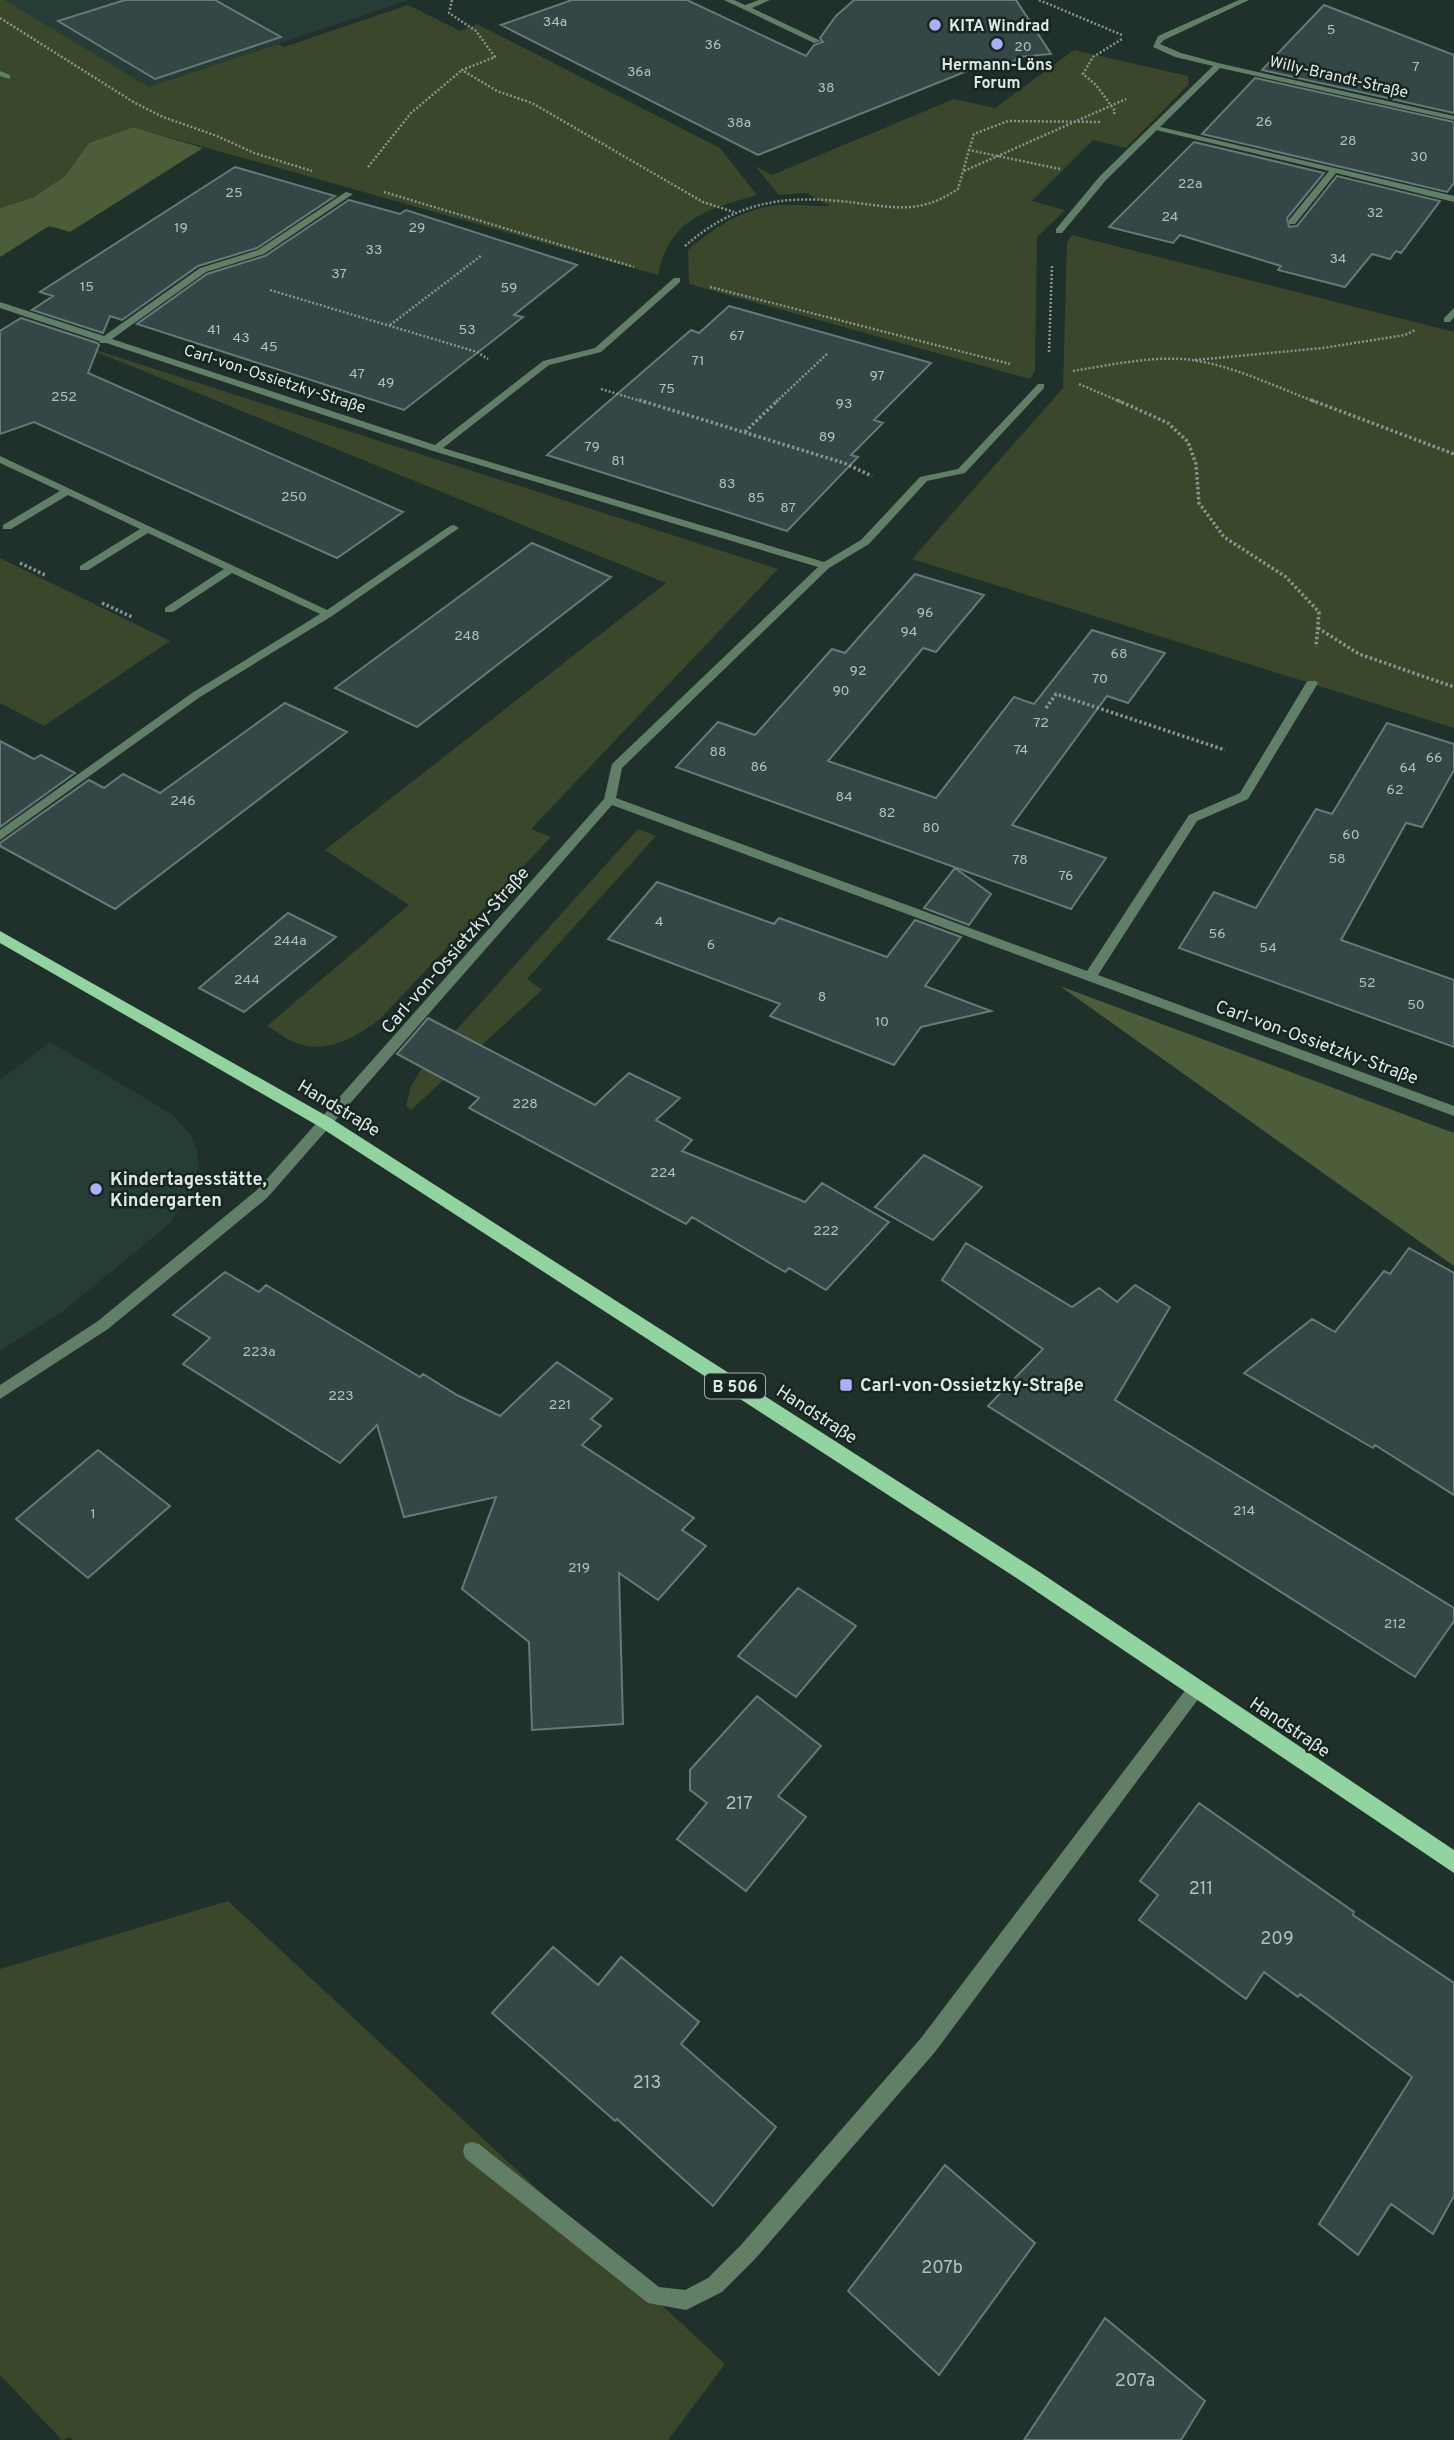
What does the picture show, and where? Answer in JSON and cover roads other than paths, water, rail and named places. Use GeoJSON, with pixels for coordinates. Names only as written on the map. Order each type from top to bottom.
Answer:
{"type":"FeatureCollection","features":[{"type":"Feature","properties":{"kind":"main road","name":"Handstraße"},"geometry":{"type":"LineString","coordinates":[[0,936],[326,1123],[1019,1570],[1454,1863]]}},
{"type":"Feature","properties":{"kind":"street"},"geometry":{"type":"LineString","coordinates":[[728,0],[817,41]]}},
{"type":"Feature","properties":{"kind":"street"},"geometry":{"type":"LineString","coordinates":[[745,8],[766,0]]}},
{"type":"Feature","properties":{"kind":"street","name":"Willy-Brandt-Straße"},"geometry":{"type":"LineString","coordinates":[[1245,0],[1161,38],[1156,45],[1178,55],[1218,65],[1454,118]]}},
{"type":"Feature","properties":{"kind":"street"},"geometry":{"type":"LineString","coordinates":[[1059,231],[1103,178],[1218,65]]}},
{"type":"Feature","properties":{"kind":"street"},"geometry":{"type":"LineString","coordinates":[[1155,127],[1454,200]]}},
{"type":"Feature","properties":{"kind":"street"},"geometry":{"type":"LineString","coordinates":[[1292,222],[1334,170]]}},
{"type":"Feature","properties":{"kind":"street"},"geometry":{"type":"LineString","coordinates":[[103,341],[203,270],[261,252],[349,194]]}},
{"type":"Feature","properties":{"kind":"street"},"geometry":{"type":"LineString","coordinates":[[436,449],[546,363],[598,350],[677,280]]}},
{"type":"Feature","properties":{"kind":"street","name":"Carl-von-Ossietzky-Straße"},"geometry":{"type":"LineString","coordinates":[[0,304],[103,341],[436,449],[825,566]]}},
{"type":"Feature","properties":{"kind":"street"},"geometry":{"type":"LineString","coordinates":[[1447,320],[1454,311]]}},
{"type":"Feature","properties":{"kind":"street","name":"Carl-von-Ossietzky-Straße"},"geometry":{"type":"LineString","coordinates":[[0,1393],[103,1325],[262,1194],[610,800],[616,767],[825,566],[865,542],[924,479],[961,471],[1041,386]]}},
{"type":"Feature","properties":{"kind":"street"},"geometry":{"type":"LineString","coordinates":[[0,459],[328,614]]}},
{"type":"Feature","properties":{"kind":"street"},"geometry":{"type":"LineString","coordinates":[[7,527],[67,491]]}},
{"type":"Feature","properties":{"kind":"street"},"geometry":{"type":"LineString","coordinates":[[0,836],[196,695],[328,614],[454,528]]}},
{"type":"Feature","properties":{"kind":"street"},"geometry":{"type":"LineString","coordinates":[[84,568],[147,529]]}},
{"type":"Feature","properties":{"kind":"street"},"geometry":{"type":"LineString","coordinates":[[169,610],[232,568]]}},
{"type":"Feature","properties":{"kind":"street"},"geometry":{"type":"LineString","coordinates":[[1090,977],[1193,818],[1244,796],[1312,683]]}},
{"type":"Feature","properties":{"kind":"street","name":"Carl-von-Ossietzky-Straße"},"geometry":{"type":"LineString","coordinates":[[610,800],[1454,1111]]}},
{"type":"Feature","properties":{"kind":"street"},"geometry":{"type":"LineString","coordinates":[[472,2151],[655,2296],[686,2300],[715,2285],[748,2252],[928,2045],[1196,1689]]}},
{"type":"Feature","properties":{"kind":"place","name":"KITA Windrad"},"geometry":{"type":"Point","coordinates":[935,25]}},
{"type":"Feature","properties":{"kind":"place","name":"Hermann-Löns Forum"},"geometry":{"type":"Point","coordinates":[997,44]}},
{"type":"Feature","properties":{"kind":"place","name":"Kindertagesstätte, Kindergarten"},"geometry":{"type":"Point","coordinates":[96,1189]}},
{"type":"Feature","properties":{"kind":"place","name":"Carl-von-Ossietzky-Straße"},"geometry":{"type":"Point","coordinates":[846,1385]}}]}
